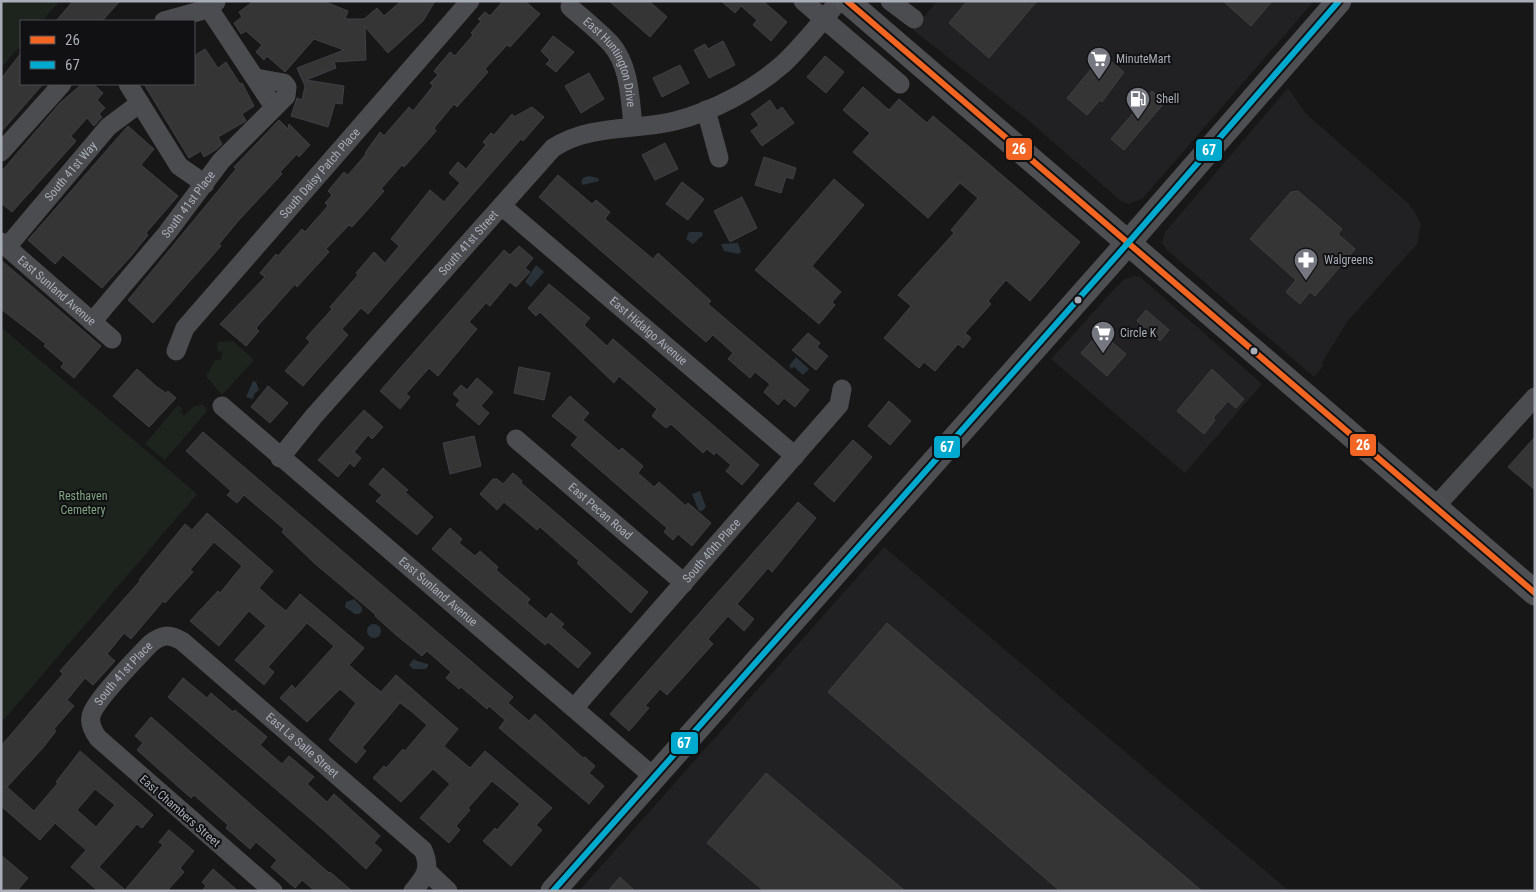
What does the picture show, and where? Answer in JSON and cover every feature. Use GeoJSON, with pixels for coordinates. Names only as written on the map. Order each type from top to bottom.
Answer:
{"type":"FeatureCollection","features":[{"type":"Feature","properties":{"kind":"main road"},"geometry":{"type":"LineString","coordinates":[[847,1],[1535,593]]}},
{"type":"Feature","properties":{"kind":"main road"},"geometry":{"type":"LineString","coordinates":[[553,891],[1128,243],[1339,1]]}},
{"type":"Feature","properties":{"kind":"street","name":"South Daisy Patch Place"},"geometry":{"type":"LineString","coordinates":[[176,351],[185,328],[470,1]]}},
{"type":"Feature","properties":{"kind":"street"},"geometry":{"type":"LineString","coordinates":[[803,1],[900,84]]}},
{"type":"Feature","properties":{"kind":"street","name":"South 41st Street"},"geometry":{"type":"LineString","coordinates":[[280,458],[314,416],[503,207],[553,148],[587,132],[675,120],[706,110],[736,97],[766,78],[784,62],[839,1]]}},
{"type":"Feature","properties":{"kind":"street"},"geometry":{"type":"LineString","coordinates":[[890,1],[914,19]]}},
{"type":"Feature","properties":{"kind":"street"},"geometry":{"type":"LineString","coordinates":[[167,20],[210,4],[274,107]]}},
{"type":"Feature","properties":{"kind":"street","name":"East Huntington Drive"},"geometry":{"type":"LineString","coordinates":[[570,7],[612,45],[620,60],[629,82],[633,126]]}},
{"type":"Feature","properties":{"kind":"street","name":"South 41st Place"},"geometry":{"type":"LineString","coordinates":[[92,322],[205,184],[221,161],[286,96],[287,90],[284,83],[256,78]]}},
{"type":"Feature","properties":{"kind":"street"},"geometry":{"type":"LineString","coordinates":[[1,152],[61,85]]}},
{"type":"Feature","properties":{"kind":"street"},"geometry":{"type":"LineString","coordinates":[[129,85],[179,166],[205,184]]}},
{"type":"Feature","properties":{"kind":"street","name":"South 41st Way"},"geometry":{"type":"LineString","coordinates":[[4,245],[108,127],[140,103]]}},
{"type":"Feature","properties":{"kind":"street"},"geometry":{"type":"LineString","coordinates":[[706,110],[719,158]]}},
{"type":"Feature","properties":{"kind":"street","name":"East Hidalgo Avenue"},"geometry":{"type":"LineString","coordinates":[[503,207],[795,456]]}},
{"type":"Feature","properties":{"kind":"street","name":"East Sunland Avenue"},"geometry":{"type":"LineString","coordinates":[[4,245],[112,339]]}},
{"type":"Feature","properties":{"kind":"street","name":"South 40th Place"},"geometry":{"type":"LineString","coordinates":[[574,708],[839,405],[842,389]]}},
{"type":"Feature","properties":{"kind":"street"},"geometry":{"type":"LineString","coordinates":[[1435,507],[1535,397]]}},
{"type":"Feature","properties":{"kind":"street","name":"East Sunland Avenue"},"geometry":{"type":"LineString","coordinates":[[222,406],[280,458],[655,778]]}},
{"type":"Feature","properties":{"kind":"street","name":"East Pecan Road"},"geometry":{"type":"LineString","coordinates":[[516,439],[684,583]]}},
{"type":"Feature","properties":{"kind":"street","name":"South 41st Place"},"geometry":{"type":"LineString","coordinates":[[91,727],[91,714],[101,700],[150,644],[160,636],[171,635]]}},
{"type":"Feature","properties":{"kind":"street","name":"East La Salle Street"},"geometry":{"type":"LineString","coordinates":[[171,635],[182,641],[423,850],[422,880],[448,891]]}},
{"type":"Feature","properties":{"kind":"street","name":"East Chambers Street"},"geometry":{"type":"LineString","coordinates":[[91,727],[98,738],[273,891]]}},
{"type":"Feature","properties":{"kind":"shaded area"},"geometry":{"type":"Polygon","coordinates":[[[937,1],[1314,1],[1143,198],[1129,204],[1122,202],[1028,120],[913,30],[937,1]]]}},
{"type":"Feature","properties":{"kind":"shaded area"},"geometry":{"type":"Polygon","coordinates":[[[1288,88],[1306,114],[1408,203],[1421,225],[1417,244],[1347,322],[1322,363],[1324,365],[1314,377],[1167,250],[1162,243],[1165,232],[1288,88]]]}},
{"type":"Feature","properties":{"kind":"shaded area"},"geometry":{"type":"Polygon","coordinates":[[[588,176],[598,178],[599,181],[583,185],[581,182],[583,178],[588,176]]]}},
{"type":"Feature","properties":{"kind":"shaded area"},"geometry":{"type":"Polygon","coordinates":[[[689,232],[702,232],[703,235],[693,244],[686,239],[689,232]]]}},
{"type":"Feature","properties":{"kind":"shaded area"},"geometry":{"type":"Polygon","coordinates":[[[738,243],[741,252],[738,254],[724,251],[721,244],[738,243]]]}},
{"type":"Feature","properties":{"kind":"shaded area"},"geometry":{"type":"Polygon","coordinates":[[[536,265],[544,272],[531,287],[525,282],[536,265]]]}},
{"type":"Feature","properties":{"kind":"shaded area"},"geometry":{"type":"Polygon","coordinates":[[[1134,276],[1140,277],[1262,384],[1185,473],[1051,359],[1117,286],[1125,279],[1134,276]]]}},
{"type":"Feature","properties":{"kind":"shaded area"},"geometry":{"type":"Polygon","coordinates":[[[796,357],[809,369],[803,375],[794,367],[792,369],[789,366],[796,357]]]}},
{"type":"Feature","properties":{"kind":"shaded area"},"geometry":{"type":"Polygon","coordinates":[[[253,381],[256,382],[259,390],[254,394],[253,399],[246,397],[253,381]]]}},
{"type":"Feature","properties":{"kind":"shaded area"},"geometry":{"type":"Polygon","coordinates":[[[700,491],[706,507],[702,511],[699,511],[692,494],[700,491]]]}},
{"type":"Feature","properties":{"kind":"shaded area"},"geometry":{"type":"Polygon","coordinates":[[[884,547],[1289,891],[579,891],[884,547]]]}},
{"type":"Feature","properties":{"kind":"shaded area"},"geometry":{"type":"Polygon","coordinates":[[[354,599],[362,607],[362,611],[359,614],[355,614],[345,607],[346,602],[354,599]]]}},
{"type":"Feature","properties":{"kind":"shaded area"},"geometry":{"type":"Polygon","coordinates":[[[374,624],[379,626],[381,631],[379,636],[374,638],[369,636],[367,631],[369,626],[374,624]]]}},
{"type":"Feature","properties":{"kind":"shaded area"},"geometry":{"type":"Polygon","coordinates":[[[414,659],[428,664],[428,667],[425,669],[413,669],[409,665],[414,659]]]}},
{"type":"Feature","properties":{"kind":"green space"},"geometry":{"type":"Polygon","coordinates":[[[1,1],[60,1],[43,20],[20,20],[20,46],[1,68],[1,1]]]}},
{"type":"Feature","properties":{"kind":"green space","name":"Resthaven Cemetery"},"geometry":{"type":"Polygon","coordinates":[[[1,327],[197,494],[1,723],[1,327]]]}},
{"type":"Feature","properties":{"kind":"green space"},"geometry":{"type":"Polygon","coordinates":[[[233,341],[254,360],[222,395],[206,376],[215,360],[221,360],[222,352],[217,351],[218,342],[233,341]]]}},
{"type":"Feature","properties":{"kind":"green space"},"geometry":{"type":"Polygon","coordinates":[[[203,404],[207,411],[165,460],[145,444],[178,405],[183,409],[180,412],[184,416],[193,407],[203,404]]]}},
{"type":"Feature","properties":{"kind":"building"},"geometry":{"type":"Polygon","coordinates":[[[73,1],[120,1],[103,20],[57,20],[73,1]]]}},
{"type":"Feature","properties":{"kind":"building"},"geometry":{"type":"Polygon","coordinates":[[[254,1],[323,1],[348,11],[345,19],[364,19],[377,8],[384,16],[401,1],[435,1],[423,21],[388,53],[365,27],[366,60],[334,62],[336,68],[306,80],[344,86],[342,104],[335,103],[328,127],[291,116],[297,98],[302,100],[305,86],[297,68],[344,50],[314,39],[285,72],[267,56],[264,60],[256,52],[262,45],[246,31],[241,34],[234,23],[242,17],[239,12],[254,1]]]}},
{"type":"Feature","properties":{"kind":"building"},"geometry":{"type":"Polygon","coordinates":[[[503,1],[525,1],[540,14],[510,47],[507,45],[485,69],[488,72],[457,107],[454,104],[434,128],[436,131],[404,167],[402,165],[381,189],[384,191],[370,207],[352,227],[349,225],[326,249],[329,252],[297,287],[295,284],[256,328],[259,331],[246,346],[220,324],[265,277],[260,273],[276,254],[278,256],[302,229],[305,232],[328,206],[325,203],[332,195],[328,191],[344,172],[348,175],[366,154],[380,132],[384,136],[409,107],[413,111],[433,86],[430,83],[438,75],[434,71],[450,52],[455,56],[473,35],[471,33],[481,21],[478,19],[485,12],[490,16],[503,1]]]}},
{"type":"Feature","properties":{"kind":"building"},"geometry":{"type":"Polygon","coordinates":[[[609,1],[649,1],[667,17],[650,37],[609,1]]]}},
{"type":"Feature","properties":{"kind":"building"},"geometry":{"type":"Polygon","coordinates":[[[721,1],[763,1],[787,22],[771,41],[753,25],[757,20],[741,6],[735,13],[721,1]]]}},
{"type":"Feature","properties":{"kind":"building"},"geometry":{"type":"Polygon","coordinates":[[[967,1],[1037,1],[989,58],[949,23],[967,1]]]}},
{"type":"Feature","properties":{"kind":"building"},"geometry":{"type":"Polygon","coordinates":[[[1223,1],[1272,1],[1251,26],[1223,1]]]}},
{"type":"Feature","properties":{"kind":"building"},"geometry":{"type":"Polygon","coordinates":[[[553,36],[574,52],[556,72],[546,64],[550,60],[541,51],[553,36]]]}},
{"type":"Feature","properties":{"kind":"building"},"geometry":{"type":"Polygon","coordinates":[[[723,41],[735,65],[709,78],[694,50],[705,44],[708,49],[723,41]]]}},
{"type":"Feature","properties":{"kind":"building"},"geometry":{"type":"Polygon","coordinates":[[[205,49],[218,68],[226,62],[240,84],[242,83],[254,106],[242,114],[246,121],[218,137],[222,144],[217,149],[204,157],[201,151],[189,158],[145,85],[195,85],[195,55],[205,49]]]}},
{"type":"Feature","properties":{"kind":"building"},"geometry":{"type":"Polygon","coordinates":[[[20,54],[20,85],[42,85],[1,132],[1,79],[20,54]]]}},
{"type":"Feature","properties":{"kind":"building","name":"MinuteMart"},"geometry":{"type":"Polygon","coordinates":[[[1103,55],[1124,72],[1102,102],[1100,100],[1087,115],[1067,98],[1103,55]]]}},
{"type":"Feature","properties":{"kind":"building"},"geometry":{"type":"Polygon","coordinates":[[[825,56],[844,72],[826,93],[807,77],[825,56]]]}},
{"type":"Feature","properties":{"kind":"building"},"geometry":{"type":"Polygon","coordinates":[[[680,65],[689,83],[662,97],[653,78],[680,65]]]}},
{"type":"Feature","properties":{"kind":"building"},"geometry":{"type":"Polygon","coordinates":[[[589,73],[604,99],[581,113],[565,86],[589,73]]]}},
{"type":"Feature","properties":{"kind":"building"},"geometry":{"type":"Polygon","coordinates":[[[81,85],[94,85],[103,93],[97,100],[105,108],[99,114],[102,117],[94,126],[87,118],[71,136],[76,141],[12,212],[1,203],[1,172],[60,103],[81,85]]]}},
{"type":"Feature","properties":{"kind":"building"},"geometry":{"type":"Polygon","coordinates":[[[863,87],[889,110],[899,99],[927,123],[933,116],[1080,242],[1030,301],[1006,280],[988,301],[991,304],[965,333],[971,338],[963,348],[958,344],[935,371],[924,362],[919,368],[884,338],[911,306],[898,295],[954,233],[951,230],[978,198],[960,183],[928,218],[853,152],[870,133],[843,110],[863,87]]]}},
{"type":"Feature","properties":{"kind":"building","name":"Shell"},"geometry":{"type":"Polygon","coordinates":[[[1152,91],[1165,102],[1124,150],[1111,139],[1152,91]]]}},
{"type":"Feature","properties":{"kind":"building"},"geometry":{"type":"Polygon","coordinates":[[[770,100],[777,111],[782,107],[794,123],[762,146],[751,131],[759,125],[751,114],[770,100]]]}},
{"type":"Feature","properties":{"kind":"building"},"geometry":{"type":"Polygon","coordinates":[[[532,107],[544,117],[523,141],[521,139],[368,314],[361,308],[342,329],[348,335],[303,386],[285,371],[310,342],[306,338],[332,309],[330,307],[358,275],[356,273],[374,252],[385,263],[399,246],[391,239],[430,190],[444,202],[460,183],[449,173],[458,162],[466,169],[486,145],[483,142],[491,133],[494,135],[512,114],[514,117],[532,107]]]}},
{"type":"Feature","properties":{"kind":"building"},"geometry":{"type":"Polygon","coordinates":[[[279,120],[288,129],[289,124],[310,145],[299,157],[297,154],[280,172],[282,174],[239,220],[219,244],[221,246],[153,323],[128,300],[236,169],[234,167],[279,120]]]}},
{"type":"Feature","properties":{"kind":"building"},"geometry":{"type":"Polygon","coordinates":[[[128,126],[154,149],[141,165],[178,196],[146,233],[148,235],[132,255],[102,288],[63,255],[55,264],[28,240],[128,126]]]}},
{"type":"Feature","properties":{"kind":"building"},"geometry":{"type":"Polygon","coordinates":[[[665,143],[678,169],[655,180],[642,155],[665,143]]]}},
{"type":"Feature","properties":{"kind":"building"},"geometry":{"type":"Polygon","coordinates":[[[764,157],[796,168],[793,179],[786,177],[781,193],[755,185],[764,157]]]}},
{"type":"Feature","properties":{"kind":"building"},"geometry":{"type":"Polygon","coordinates":[[[558,175],[592,204],[596,200],[610,212],[605,219],[653,259],[658,253],[711,301],[708,304],[809,390],[795,407],[784,398],[778,405],[764,392],[770,384],[755,372],[750,378],[728,359],[733,353],[713,335],[706,342],[539,197],[558,175]]]}},
{"type":"Feature","properties":{"kind":"building"},"geometry":{"type":"Polygon","coordinates":[[[834,179],[864,205],[812,266],[841,292],[832,302],[835,305],[819,324],[755,270],[834,179]]]}},
{"type":"Feature","properties":{"kind":"building"},"geometry":{"type":"Polygon","coordinates":[[[682,182],[704,199],[688,220],[666,204],[682,182]]]}},
{"type":"Feature","properties":{"kind":"building","name":"Walgreens"},"geometry":{"type":"Polygon","coordinates":[[[1298,191],[1342,229],[1338,234],[1355,249],[1315,296],[1310,292],[1300,304],[1286,292],[1296,280],[1250,239],[1291,192],[1298,191]]]}},
{"type":"Feature","properties":{"kind":"building"},"geometry":{"type":"Polygon","coordinates":[[[742,197],[757,228],[730,242],[714,211],[742,197]]]}},
{"type":"Feature","properties":{"kind":"building"},"geometry":{"type":"Polygon","coordinates":[[[519,246],[533,258],[525,268],[530,272],[516,287],[510,282],[490,306],[486,303],[469,322],[477,329],[438,376],[429,368],[406,394],[410,397],[400,409],[380,391],[504,250],[510,255],[519,246]]]}},
{"type":"Feature","properties":{"kind":"building"},"geometry":{"type":"Polygon","coordinates":[[[1,260],[101,346],[74,378],[61,367],[64,363],[44,346],[46,344],[1,309],[1,260]]]}},
{"type":"Feature","properties":{"kind":"building"},"geometry":{"type":"Polygon","coordinates":[[[549,284],[590,318],[584,325],[607,346],[613,339],[759,465],[742,485],[726,471],[731,465],[716,452],[714,455],[707,449],[703,453],[671,424],[666,428],[652,416],[657,409],[619,376],[614,383],[540,312],[536,316],[528,308],[549,284]]]}},
{"type":"Feature","properties":{"kind":"building","name":"Circle K"},"geometry":{"type":"Polygon","coordinates":[[[1146,310],[1169,330],[1160,341],[1137,321],[1146,310]]]}},
{"type":"Feature","properties":{"kind":"building","name":"Circle K"},"geometry":{"type":"Polygon","coordinates":[[[1100,332],[1126,354],[1107,376],[1081,353],[1100,332]]]}},
{"type":"Feature","properties":{"kind":"building"},"geometry":{"type":"Polygon","coordinates":[[[808,333],[820,343],[817,347],[828,356],[816,370],[792,350],[808,333]]]}},
{"type":"Feature","properties":{"kind":"building"},"geometry":{"type":"Polygon","coordinates":[[[519,367],[550,373],[544,400],[514,393],[519,367]]]}},
{"type":"Feature","properties":{"kind":"building"},"geometry":{"type":"Polygon","coordinates":[[[137,369],[157,387],[166,393],[168,391],[176,398],[149,427],[113,396],[137,369]]]}},
{"type":"Feature","properties":{"kind":"building"},"geometry":{"type":"Polygon","coordinates":[[[1212,369],[1244,399],[1236,408],[1228,401],[1213,418],[1215,420],[1204,434],[1177,411],[1212,369]]]}},
{"type":"Feature","properties":{"kind":"building"},"geometry":{"type":"Polygon","coordinates":[[[477,378],[493,392],[481,406],[489,413],[479,425],[456,405],[460,400],[453,394],[461,385],[467,390],[477,378]]]}},
{"type":"Feature","properties":{"kind":"building"},"geometry":{"type":"Polygon","coordinates":[[[268,386],[288,403],[270,423],[251,407],[268,386]]]}},
{"type":"Feature","properties":{"kind":"building"},"geometry":{"type":"Polygon","coordinates":[[[570,396],[589,413],[583,420],[619,451],[622,448],[643,466],[638,473],[654,487],[659,482],[686,506],[688,503],[711,523],[692,546],[678,534],[673,540],[664,532],[667,528],[571,445],[578,437],[552,416],[570,396]]]}},
{"type":"Feature","properties":{"kind":"building"},"geometry":{"type":"Polygon","coordinates":[[[889,401],[911,421],[890,445],[868,426],[889,401]]]}},
{"type":"Feature","properties":{"kind":"building"},"geometry":{"type":"Polygon","coordinates":[[[364,410],[383,427],[372,439],[368,435],[354,452],[361,458],[354,467],[350,463],[338,477],[318,460],[364,410]]]}},
{"type":"Feature","properties":{"kind":"building"},"geometry":{"type":"Polygon","coordinates":[[[203,432],[513,697],[508,703],[529,721],[535,714],[583,758],[585,757],[595,766],[589,773],[604,786],[589,804],[499,728],[505,720],[489,706],[487,709],[461,687],[459,689],[446,678],[451,672],[427,651],[422,656],[395,634],[376,615],[313,562],[282,532],[284,529],[244,495],[237,503],[227,495],[231,491],[186,451],[203,432]]]}},
{"type":"Feature","properties":{"kind":"building"},"geometry":{"type":"Polygon","coordinates":[[[474,436],[481,466],[450,474],[443,443],[474,436]]]}},
{"type":"Feature","properties":{"kind":"building"},"geometry":{"type":"Polygon","coordinates":[[[1535,437],[1535,490],[1508,467],[1535,437]]]}},
{"type":"Feature","properties":{"kind":"building"},"geometry":{"type":"Polygon","coordinates":[[[853,440],[872,457],[834,502],[814,484],[853,440]]]}},
{"type":"Feature","properties":{"kind":"building"},"geometry":{"type":"Polygon","coordinates":[[[383,468],[408,490],[405,492],[433,517],[417,535],[376,501],[382,495],[369,484],[383,468]]]}},
{"type":"Feature","properties":{"kind":"building"},"geometry":{"type":"Polygon","coordinates":[[[513,473],[522,481],[521,483],[648,592],[631,613],[577,563],[579,561],[540,527],[537,530],[504,502],[497,510],[480,494],[493,479],[497,479],[503,484],[513,473]]]}},
{"type":"Feature","properties":{"kind":"building"},"geometry":{"type":"Polygon","coordinates":[[[798,502],[816,518],[772,572],[768,568],[737,604],[754,619],[744,631],[728,616],[708,639],[713,644],[667,695],[660,689],[645,706],[649,708],[629,731],[610,714],[798,502]]]}},
{"type":"Feature","properties":{"kind":"building"},"geometry":{"type":"Polygon","coordinates":[[[207,513],[273,571],[259,588],[277,604],[286,611],[300,594],[364,648],[349,665],[371,684],[381,692],[396,675],[458,729],[444,746],[470,768],[485,751],[552,808],[536,825],[542,830],[511,866],[483,841],[495,828],[497,830],[520,804],[492,781],[468,808],[470,810],[456,826],[460,830],[449,843],[420,818],[450,784],[433,769],[401,802],[373,778],[384,766],[386,768],[403,749],[405,751],[427,725],[400,703],[362,748],[366,751],[356,763],[329,740],[356,703],[340,689],[307,722],[280,698],[292,685],[295,689],[334,646],[307,623],[268,667],[274,672],[264,685],[235,660],[266,626],[249,611],[219,646],[190,621],[218,591],[220,593],[242,566],[214,542],[190,570],[193,572],[165,603],[163,601],[131,639],[124,633],[107,654],[115,661],[93,685],[85,678],[67,700],[74,706],[54,729],[56,731],[42,749],[7,787],[34,811],[58,783],[56,782],[80,751],[153,815],[142,828],[137,824],[99,867],[125,890],[163,845],[159,842],[169,830],[194,851],[180,868],[184,872],[167,891],[98,891],[71,867],[86,850],[55,823],[40,840],[1,806],[1,746],[63,674],[60,671],[140,581],[185,524],[192,530],[207,513]],[[95,789],[77,810],[96,827],[115,805],[95,789]]]}},
{"type":"Feature","properties":{"kind":"building"},"geometry":{"type":"Polygon","coordinates":[[[450,528],[462,539],[459,543],[475,556],[480,551],[498,567],[496,570],[530,599],[527,603],[546,619],[551,613],[564,624],[561,627],[591,653],[578,668],[548,642],[545,645],[432,549],[450,528]]]}},
{"type":"Feature","properties":{"kind":"building"},"geometry":{"type":"Polygon","coordinates":[[[887,623],[1202,891],[1060,891],[828,692],[887,623]]]}},
{"type":"Feature","properties":{"kind":"building"},"geometry":{"type":"Polygon","coordinates":[[[183,678],[207,698],[211,693],[233,712],[235,710],[267,737],[260,745],[282,764],[289,756],[314,777],[307,784],[327,802],[334,794],[380,836],[374,843],[382,850],[366,869],[326,832],[168,697],[183,678]]]}},
{"type":"Feature","properties":{"kind":"building"},"geometry":{"type":"Polygon","coordinates":[[[151,717],[352,891],[315,891],[302,880],[295,888],[271,867],[277,860],[256,842],[250,849],[226,828],[228,825],[194,795],[191,798],[137,750],[143,743],[135,736],[151,717]]]}},
{"type":"Feature","properties":{"kind":"building"},"geometry":{"type":"Polygon","coordinates":[[[766,773],[905,891],[764,891],[707,843],[766,773]]]}},
{"type":"Feature","properties":{"kind":"building"},"geometry":{"type":"Polygon","coordinates":[[[1,855],[28,878],[17,891],[6,891],[1,886],[1,855]]]}},
{"type":"Feature","properties":{"kind":"building"},"geometry":{"type":"Polygon","coordinates":[[[213,869],[238,891],[202,891],[206,886],[202,882],[213,869]]]}},
{"type":"Feature","properties":{"kind":"building"},"geometry":{"type":"Polygon","coordinates":[[[620,877],[635,891],[608,891],[620,877]]]}},
{"type":"Feature","properties":{"kind":"transit line","name":"26"},"geometry":{"type":"LineString","coordinates":[[847,1],[1535,593]]}},
{"type":"Feature","properties":{"kind":"transit line","name":"67"},"geometry":{"type":"LineString","coordinates":[[553,891],[1128,243],[1339,1]]}},
{"type":"Feature","properties":{"kind":"place","name":"MinuteMart"},"geometry":{"type":"Point","coordinates":[1099,80]}},
{"type":"Feature","properties":{"kind":"place","name":"Shell"},"geometry":{"type":"Point","coordinates":[1138,120]}},
{"type":"Feature","properties":{"kind":"place","name":"Walgreens"},"geometry":{"type":"Point","coordinates":[1306,281]}},
{"type":"Feature","properties":{"kind":"place","name":"Circle K"},"geometry":{"type":"Point","coordinates":[1103,354]}}]}
